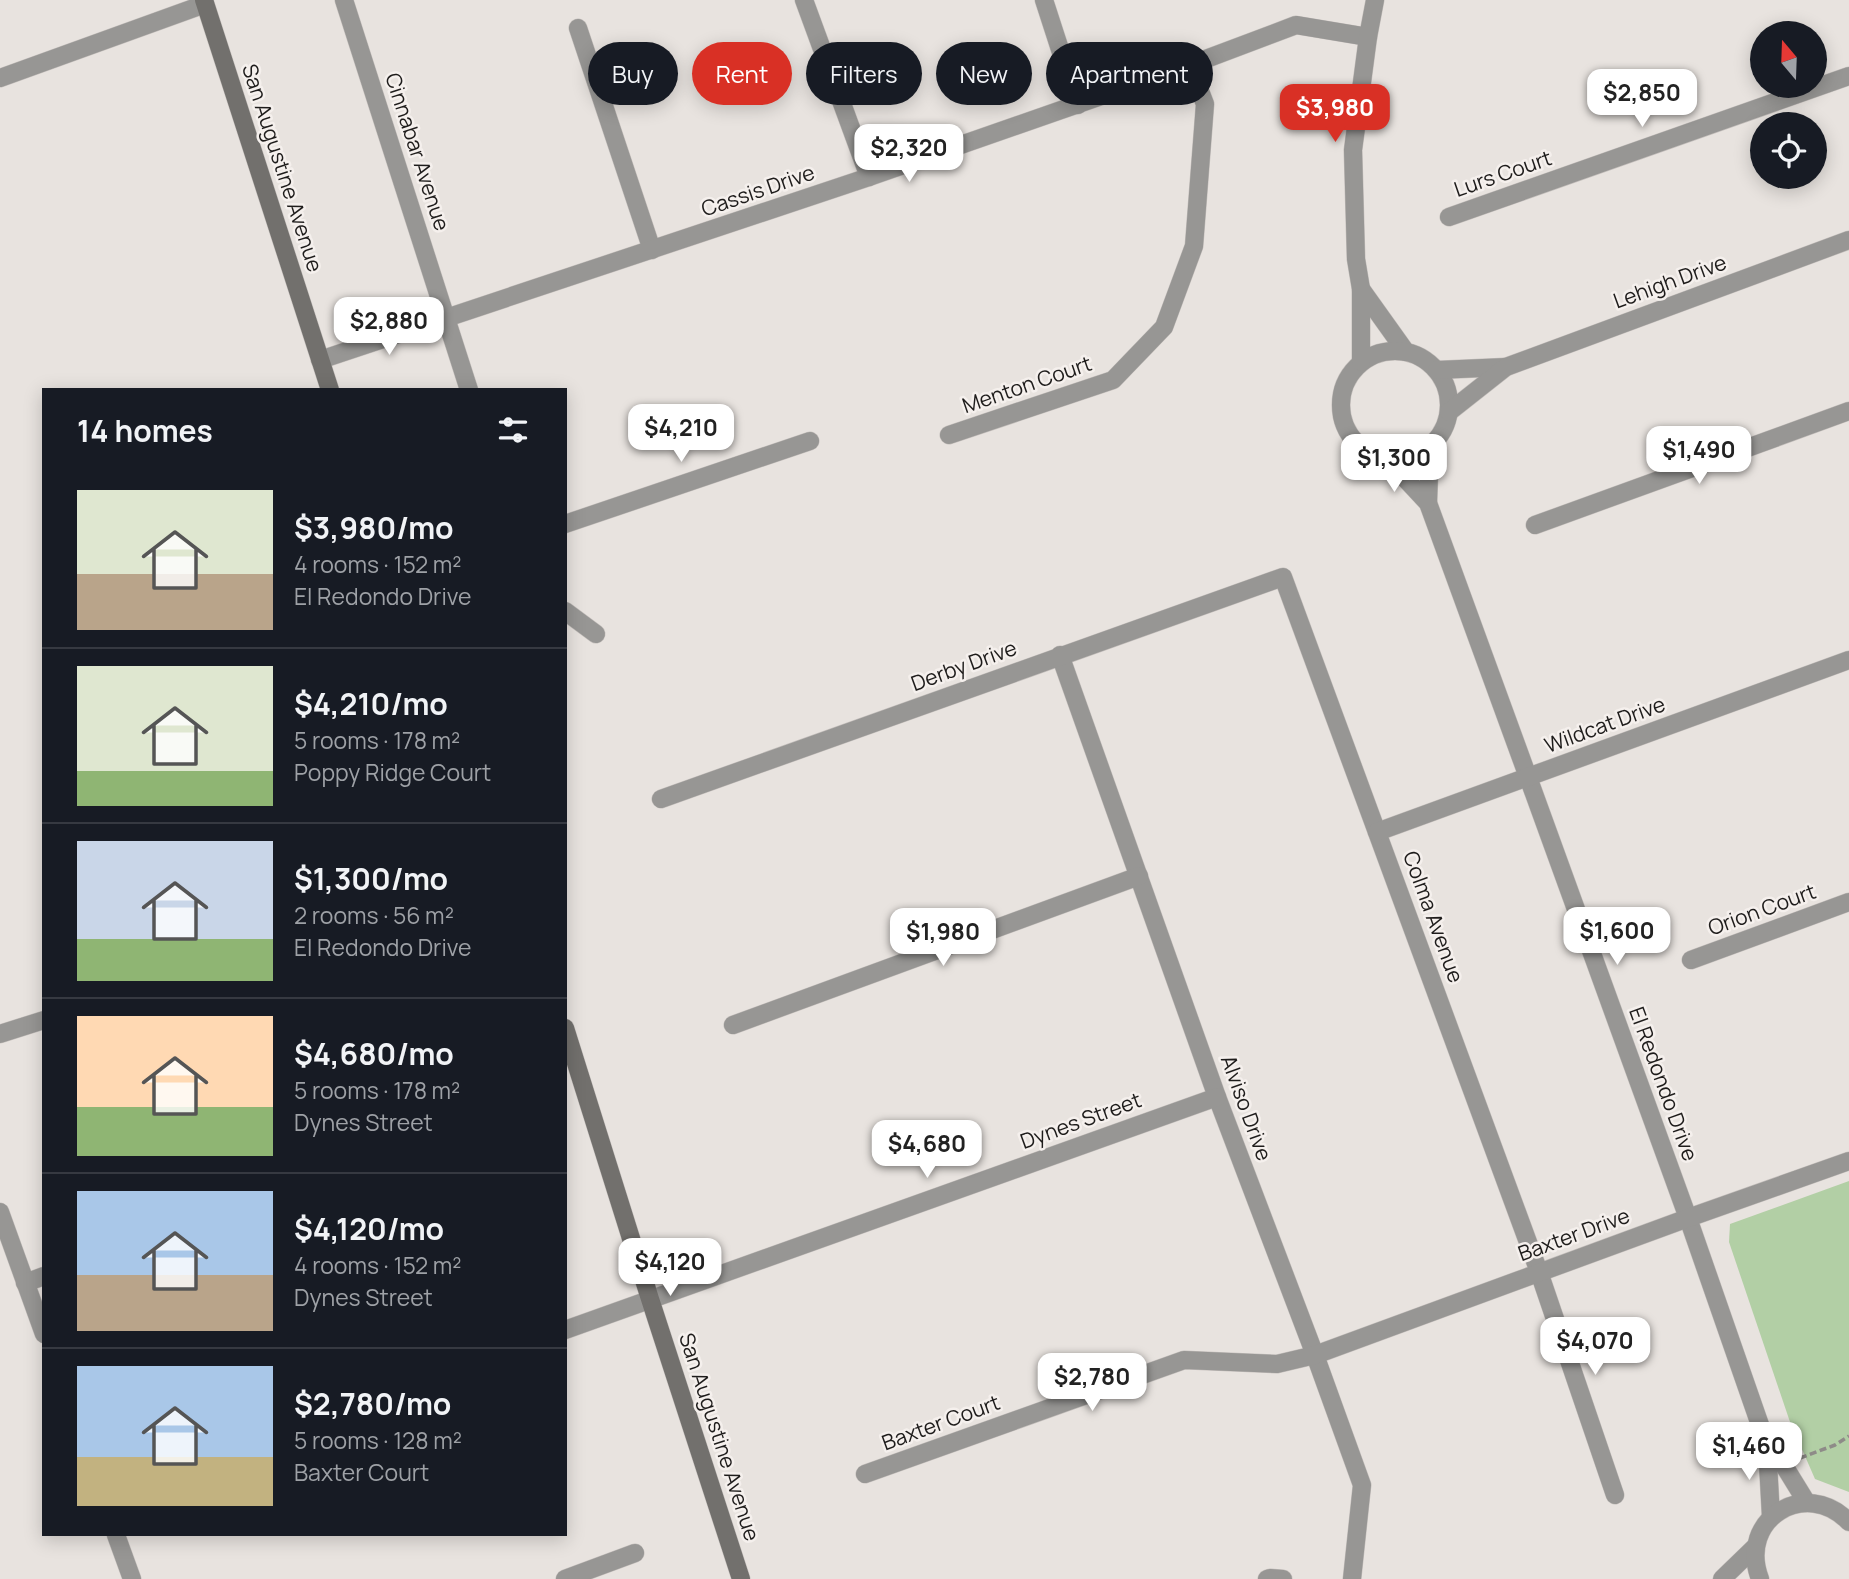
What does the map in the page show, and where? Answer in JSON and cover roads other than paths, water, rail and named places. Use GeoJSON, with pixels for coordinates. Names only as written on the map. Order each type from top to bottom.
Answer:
{"type":"FeatureCollection","features":[{"type":"Feature","properties":{"kind":"street","name":"Cinnabar Avenue"},"geometry":{"type":"LineString","coordinates":[[344,0],[469,388]]}},
{"type":"Feature","properties":{"kind":"street"},"geometry":{"type":"LineString","coordinates":[[804,0],[869,177]]}},
{"type":"Feature","properties":{"kind":"street"},"geometry":{"type":"LineString","coordinates":[[1044,0],[1058,42]]}},
{"type":"Feature","properties":{"kind":"street"},"geometry":{"type":"LineString","coordinates":[[1361,362],[1361,289],[1356,259],[1353,150],[1375,0]]}},
{"type":"Feature","properties":{"kind":"street"},"geometry":{"type":"LineString","coordinates":[[0,78],[204,2]]}},
{"type":"Feature","properties":{"kind":"street","name":"San Augustine Avenue"},"geometry":{"type":"LineString","coordinates":[[204,2],[329,388]]}},
{"type":"Feature","properties":{"kind":"street","name":"Cassis Drive"},"geometry":{"type":"LineString","coordinates":[[1213,56],[1296,25],[1368,37]]}},
{"type":"Feature","properties":{"kind":"street"},"geometry":{"type":"LineString","coordinates":[[578,28],[652,250]]}},
{"type":"Feature","properties":{"kind":"street","name":"Lurs Court"},"geometry":{"type":"LineString","coordinates":[[1448,217],[1849,76]]}},
{"type":"Feature","properties":{"kind":"street","name":"Cassis Drive"},"geometry":{"type":"LineString","coordinates":[[320,360],[1078,105]]}},
{"type":"Feature","properties":{"kind":"street","name":"Menton Court"},"geometry":{"type":"LineString","coordinates":[[949,435],[1112,380],[1164,327],[1194,246],[1205,105]]}},
{"type":"Feature","properties":{"kind":"street","name":"Lehigh Drive"},"geometry":{"type":"LineString","coordinates":[[1437,370],[1506,367],[1849,240]]}},
{"type":"Feature","properties":{"kind":"street"},"geometry":{"type":"LineString","coordinates":[[1361,289],[1406,352]]}},
{"type":"Feature","properties":{"kind":"street"},"geometry":{"type":"LineString","coordinates":[[1406,352],[1423,358],[1437,370],[1449,397],[1449,412],[1439,437],[1430,446],[1417,455],[1387,459],[1370,453],[1355,443],[1345,428],[1340,410],[1341,392],[1348,376],[1361,362],[1374,354],[1406,352]]}},
{"type":"Feature","properties":{"kind":"street","name":"Lehigh Drive"},"geometry":{"type":"LineString","coordinates":[[1449,412],[1506,367]]}},
{"type":"Feature","properties":{"kind":"street"},"geometry":{"type":"LineString","coordinates":[[1535,525],[1849,411]]}},
{"type":"Feature","properties":{"kind":"street"},"geometry":{"type":"LineString","coordinates":[[567,523],[810,441]]}},
{"type":"Feature","properties":{"kind":"street","name":"El Redondo Drive"},"geometry":{"type":"LineString","coordinates":[[1430,446],[1428,503],[1688,1218],[1767,1445],[1771,1517]]}},
{"type":"Feature","properties":{"kind":"street","name":"El Redondo Drive"},"geometry":{"type":"LineString","coordinates":[[1387,459],[1428,503]]}},
{"type":"Feature","properties":{"kind":"street","name":"Derby Drive"},"geometry":{"type":"LineString","coordinates":[[661,799],[1283,577]]}},
{"type":"Feature","properties":{"kind":"street","name":"Colma Avenue"},"geometry":{"type":"LineString","coordinates":[[1283,577],[1539,1272],[1615,1495]]}},
{"type":"Feature","properties":{"kind":"street"},"geometry":{"type":"LineString","coordinates":[[567,612],[596,634]]}},
{"type":"Feature","properties":{"kind":"street","name":"Alviso Drive"},"geometry":{"type":"LineString","coordinates":[[1060,655],[1217,1097],[1362,1485],[1352,1579]]}},
{"type":"Feature","properties":{"kind":"street","name":"Wildcat Drive"},"geometry":{"type":"LineString","coordinates":[[1377,832],[1849,660]]}},
{"type":"Feature","properties":{"kind":"street"},"geometry":{"type":"LineString","coordinates":[[733,1025],[1139,876]]}},
{"type":"Feature","properties":{"kind":"street","name":"Orion Court"},"geometry":{"type":"LineString","coordinates":[[1691,960],[1849,902]]}},
{"type":"Feature","properties":{"kind":"street"},"geometry":{"type":"LineString","coordinates":[[0,1034],[42,1021]]}},
{"type":"Feature","properties":{"kind":"street","name":"San Augustine Avenue"},"geometry":{"type":"LineString","coordinates":[[567,1034],[741,1579]]}},
{"type":"Feature","properties":{"kind":"street","name":"Dynes Street"},"geometry":{"type":"LineString","coordinates":[[567,1329],[1217,1097]]}},
{"type":"Feature","properties":{"kind":"street","name":"Baxter Drive"},"geometry":{"type":"LineString","coordinates":[[1315,1355],[1849,1161]]}},
{"type":"Feature","properties":{"kind":"street"},"geometry":{"type":"LineString","coordinates":[[0,1212],[42,1329]]}},
{"type":"Feature","properties":{"kind":"street"},"geometry":{"type":"LineString","coordinates":[[25,1283],[42,1277]]}},
{"type":"Feature","properties":{"kind":"street","name":"Baxter Court"},"geometry":{"type":"LineString","coordinates":[[865,1474],[1184,1360],[1277,1364],[1315,1355]]}},
{"type":"Feature","properties":{"kind":"street","name":"El Redondo Drive"},"geometry":{"type":"LineString","coordinates":[[1767,1445],[1783,1464],[1807,1503]]}},
{"type":"Feature","properties":{"kind":"street"},"geometry":{"type":"LineString","coordinates":[[1760,1579],[1755,1566],[1755,1547],[1760,1532],[1780,1510],[1797,1503],[1807,1503],[1827,1506],[1847,1517]]}},
{"type":"Feature","properties":{"kind":"street"},"geometry":{"type":"LineString","coordinates":[[116,1536],[132,1579]]}},
{"type":"Feature","properties":{"kind":"street"},"geometry":{"type":"LineString","coordinates":[[1722,1579],[1755,1547]]}},
{"type":"Feature","properties":{"kind":"street"},"geometry":{"type":"LineString","coordinates":[[565,1579],[635,1553]]}},
{"type":"Feature","properties":{"kind":"street"},"geometry":{"type":"LineString","coordinates":[[1267,1579],[1283,1579]]}}]}
